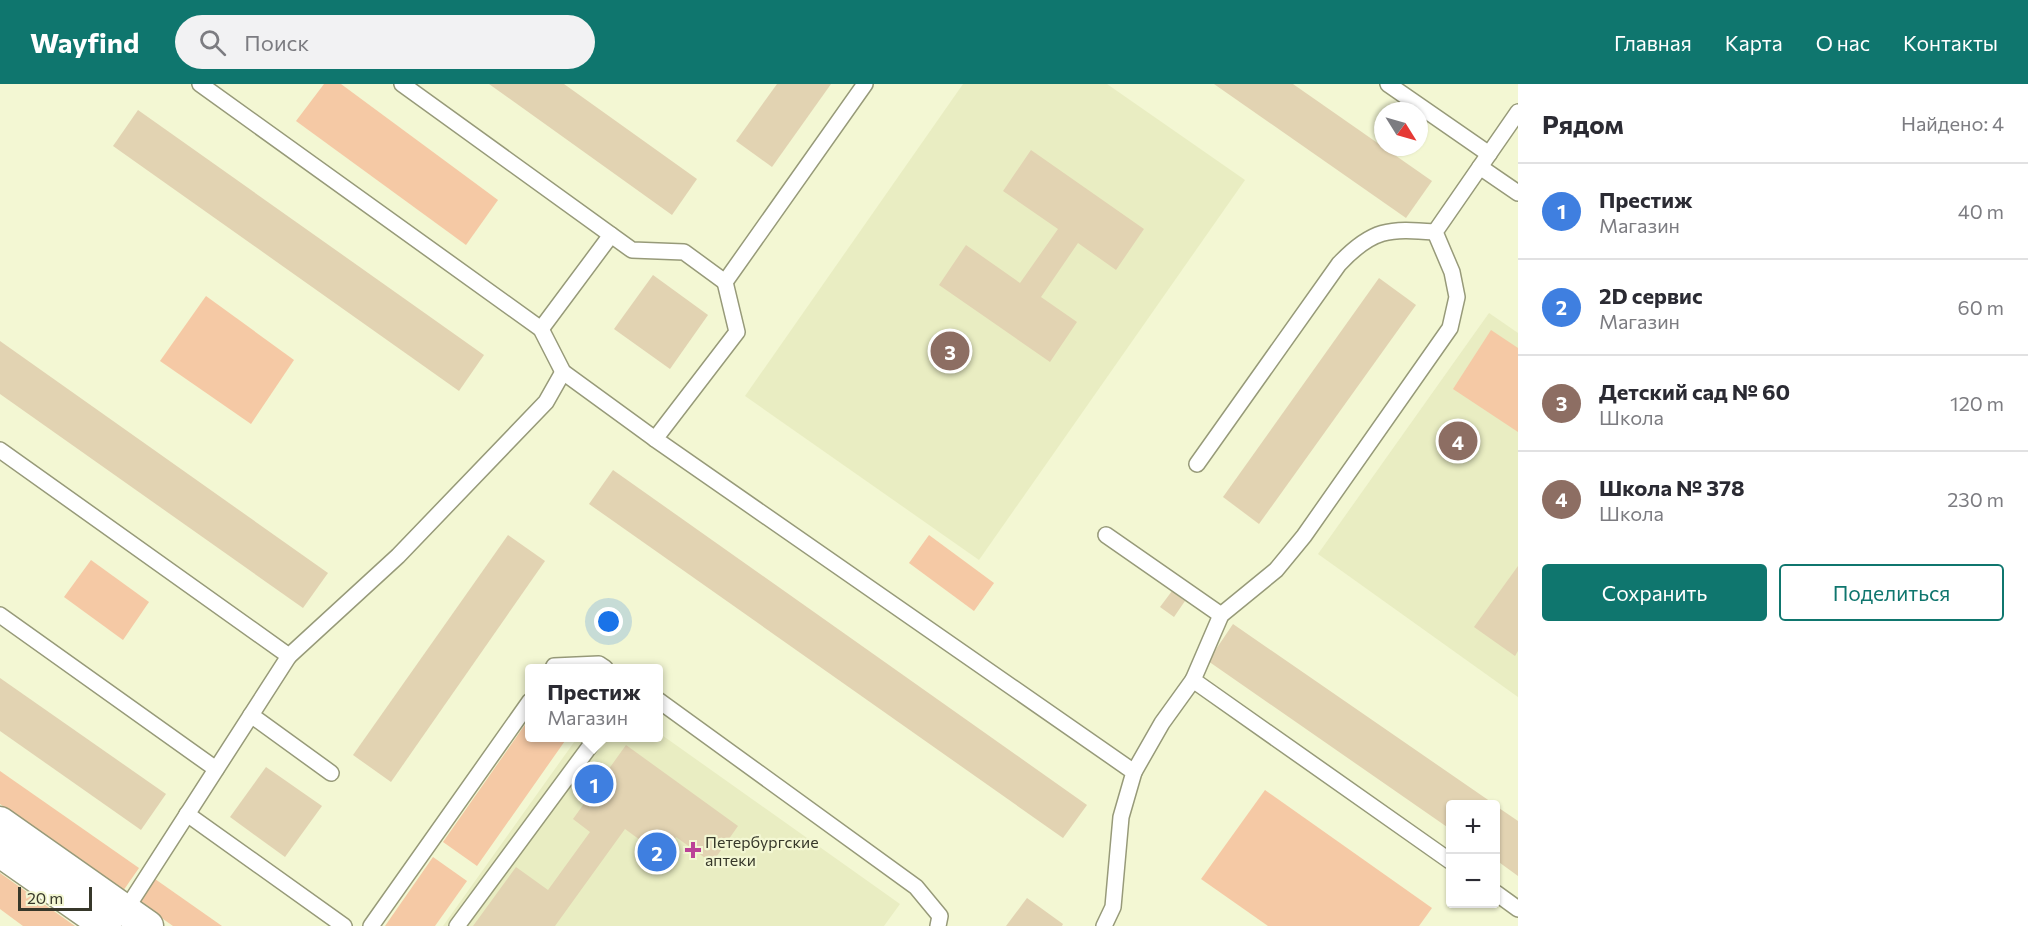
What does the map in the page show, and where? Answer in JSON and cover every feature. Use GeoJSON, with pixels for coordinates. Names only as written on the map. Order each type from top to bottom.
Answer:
{"type":"FeatureCollection","features":[{"type":"Feature","properties":{"kind":"street"},"geometry":{"type":"LineString","coordinates":[[0,822],[123,922]]}},
{"type":"Feature","properties":{"kind":"street"},"geometry":{"type":"LineString","coordinates":[[0,852],[123,922]]}},
{"type":"Feature","properties":{"kind":"lane"},"geometry":{"type":"LineString","coordinates":[[200,84],[540,329],[563,372],[655,439],[1134,772]]}},
{"type":"Feature","properties":{"kind":"lane"},"geometry":{"type":"LineString","coordinates":[[402,84],[632,250],[684,252],[725,282],[737,332],[655,439]]}},
{"type":"Feature","properties":{"kind":"lane"},"geometry":{"type":"LineString","coordinates":[[725,282],[865,84]]}},
{"type":"Feature","properties":{"kind":"lane"},"geometry":{"type":"LineString","coordinates":[[1388,84],[1484,160],[1518,193]]}},
{"type":"Feature","properties":{"kind":"lane"},"geometry":{"type":"LineString","coordinates":[[1435,232],[1518,112]]}},
{"type":"Feature","properties":{"kind":"lane"},"geometry":{"type":"LineString","coordinates":[[1197,464],[1339,264],[1355,248],[1372,237],[1399,229],[1435,232]]}},
{"type":"Feature","properties":{"kind":"lane"},"geometry":{"type":"LineString","coordinates":[[1104,926],[1113,907],[1121,817],[1134,772],[1162,723],[1193,680],[1221,615],[1276,570],[1304,536],[1450,327],[1457,297],[1452,272],[1435,232]]}},
{"type":"Feature","properties":{"kind":"lane"},"geometry":{"type":"LineString","coordinates":[[540,329],[611,235]]}},
{"type":"Feature","properties":{"kind":"lane"},"geometry":{"type":"LineString","coordinates":[[123,922],[187,814],[289,656],[398,556],[546,402],[563,372]]}},
{"type":"Feature","properties":{"kind":"lane"},"geometry":{"type":"LineString","coordinates":[[0,450],[289,656]]}},
{"type":"Feature","properties":{"kind":"lane"},"geometry":{"type":"LineString","coordinates":[[1106,535],[1221,615]]}},
{"type":"Feature","properties":{"kind":"lane"},"geometry":{"type":"LineString","coordinates":[[0,615],[216,770]]}},
{"type":"Feature","properties":{"kind":"lane"},"geometry":{"type":"LineString","coordinates":[[1193,680],[1446,858]]}},
{"type":"Feature","properties":{"kind":"lane"},"geometry":{"type":"LineString","coordinates":[[663,704],[916,887],[940,916],[938,926]]}},
{"type":"Feature","properties":{"kind":"lane"},"geometry":{"type":"LineString","coordinates":[[371,926],[525,708]]}},
{"type":"Feature","properties":{"kind":"lane"},"geometry":{"type":"LineString","coordinates":[[251,716],[331,773]]}},
{"type":"Feature","properties":{"kind":"lane"},"geometry":{"type":"LineString","coordinates":[[457,926],[593,742]]}},
{"type":"Feature","properties":{"kind":"lane"},"geometry":{"type":"LineString","coordinates":[[187,814],[344,926]]}},
{"type":"Feature","properties":{"kind":"lane"},"geometry":{"type":"LineString","coordinates":[[1500,896],[1518,909]]}},
{"type":"Feature","properties":{"kind":"shaded area"},"geometry":{"type":"Polygon","coordinates":[[[324,84],[341,84],[498,200],[466,245],[296,121],[324,84]]]}},
{"type":"Feature","properties":{"kind":"shaded area"},"geometry":{"type":"Polygon","coordinates":[[[963,84],[1107,84],[1245,180],[979,560],[745,396],[963,84]]]}},
{"type":"Feature","properties":{"kind":"shaded area"},"geometry":{"type":"Polygon","coordinates":[[[206,296],[294,360],[251,424],[160,361],[206,296]]]}},
{"type":"Feature","properties":{"kind":"shaded area"},"geometry":{"type":"Polygon","coordinates":[[[1489,313],[1518,333],[1518,697],[1318,554],[1489,313]]]}},
{"type":"Feature","properties":{"kind":"shaded area"},"geometry":{"type":"Polygon","coordinates":[[[1491,330],[1518,348],[1518,432],[1453,389],[1491,330]]]}},
{"type":"Feature","properties":{"kind":"shaded area"},"geometry":{"type":"Polygon","coordinates":[[[929,535],[994,583],[974,611],[909,563],[929,535]]]}},
{"type":"Feature","properties":{"kind":"shaded area"},"geometry":{"type":"Polygon","coordinates":[[[91,560],[149,602],[123,640],[64,597],[91,560]]]}},
{"type":"Feature","properties":{"kind":"shaded area"},"geometry":{"type":"Polygon","coordinates":[[[525,725],[525,742],[564,742],[477,866],[443,842],[525,725]]]}},
{"type":"Feature","properties":{"kind":"shaded area"},"geometry":{"type":"Polygon","coordinates":[[[663,736],[900,904],[884,926],[443,926],[574,742],[663,742],[663,736]]]}},
{"type":"Feature","properties":{"kind":"shaded area"},"geometry":{"type":"Polygon","coordinates":[[[0,771],[139,868],[123,891],[0,804],[0,771]]]}},
{"type":"Feature","properties":{"kind":"shaded area"},"geometry":{"type":"Polygon","coordinates":[[[1265,790],[1432,908],[1419,926],[1268,926],[1201,879],[1265,790]]]}},
{"type":"Feature","properties":{"kind":"shaded area"},"geometry":{"type":"Polygon","coordinates":[[[433,857],[467,881],[435,926],[385,926],[433,857]]]}},
{"type":"Feature","properties":{"kind":"shaded area"},"geometry":{"type":"Polygon","coordinates":[[[0,873],[75,926],[23,926],[0,909],[0,873]]]}},
{"type":"Feature","properties":{"kind":"shaded area"},"geometry":{"type":"Polygon","coordinates":[[[155,879],[222,926],[173,926],[139,902],[155,879]]]}},
{"type":"Feature","properties":{"kind":"building"},"geometry":{"type":"Polygon","coordinates":[[[489,84],[564,84],[697,179],[672,215],[489,84]]]}},
{"type":"Feature","properties":{"kind":"building"},"geometry":{"type":"Polygon","coordinates":[[[777,84],[831,84],[772,167],[736,141],[777,84]]]}},
{"type":"Feature","properties":{"kind":"building"},"geometry":{"type":"Polygon","coordinates":[[[1214,84],[1293,84],[1374,141],[1374,156],[1396,156],[1432,181],[1406,218],[1214,84]]]}},
{"type":"Feature","properties":{"kind":"building"},"geometry":{"type":"Polygon","coordinates":[[[138,110],[484,355],[459,391],[113,146],[138,110]]]}},
{"type":"Feature","properties":{"kind":"building"},"geometry":{"type":"Polygon","coordinates":[[[1031,150],[1144,229],[1116,270],[1078,243],[1041,297],[1077,322],[1050,362],[939,285],[966,245],[1020,283],[1058,229],[1003,191],[1031,150]]]}},
{"type":"Feature","properties":{"kind":"building"},"geometry":{"type":"Polygon","coordinates":[[[653,275],[708,315],[670,369],[614,329],[653,275]]]}},
{"type":"Feature","properties":{"kind":"building"},"geometry":{"type":"Polygon","coordinates":[[[1379,278],[1416,305],[1259,524],[1223,497],[1379,278]]]}},
{"type":"Feature","properties":{"kind":"building"},"geometry":{"type":"Polygon","coordinates":[[[0,341],[328,573],[303,608],[0,394],[0,341]]]}},
{"type":"Feature","properties":{"kind":"building"},"geometry":{"type":"Polygon","coordinates":[[[613,470],[1087,805],[1063,838],[589,504],[613,470]]]}},
{"type":"Feature","properties":{"kind":"building"},"geometry":{"type":"Polygon","coordinates":[[[508,535],[545,561],[391,782],[353,755],[508,535]]]}},
{"type":"Feature","properties":{"kind":"building"},"geometry":{"type":"Polygon","coordinates":[[[1518,566],[1518,651],[1515,656],[1474,627],[1518,566]]]}},
{"type":"Feature","properties":{"kind":"building"},"geometry":{"type":"Polygon","coordinates":[[[1172,591],[1185,601],[1174,617],[1160,607],[1172,591]]]}},
{"type":"Feature","properties":{"kind":"building"},"geometry":{"type":"Polygon","coordinates":[[[1233,624],[1488,800],[1446,800],[1446,826],[1208,661],[1233,624]]]}},
{"type":"Feature","properties":{"kind":"building"},"geometry":{"type":"Polygon","coordinates":[[[0,678],[166,794],[141,830],[0,731],[0,678]]]}},
{"type":"Feature","properties":{"kind":"building"},"geometry":{"type":"Polygon","coordinates":[[[626,745],[738,826],[712,863],[676,837],[662,856],[625,829],[555,926],[473,926],[516,867],[548,890],[590,832],[573,819],[626,745]]]}},
{"type":"Feature","properties":{"kind":"building"},"geometry":{"type":"Polygon","coordinates":[[[266,767],[322,806],[285,857],[230,817],[266,767]]]}},
{"type":"Feature","properties":{"kind":"building"},"geometry":{"type":"Polygon","coordinates":[[[1500,809],[1518,821],[1518,876],[1500,863],[1500,809]]]}},
{"type":"Feature","properties":{"kind":"building"},"geometry":{"type":"Polygon","coordinates":[[[1027,898],[1063,924],[1062,926],[1006,926],[1027,898]]]}},
{"type":"Feature","properties":{"kind":"place","name":"Детский сад № 60"},"geometry":{"type":"Point","coordinates":[950,351]}},
{"type":"Feature","properties":{"kind":"place","name":"Школа № 378"},"geometry":{"type":"Point","coordinates":[1458,441]}},
{"type":"Feature","properties":{"kind":"place","name":"Престиж"},"geometry":{"type":"Point","coordinates":[594,784]}},
{"type":"Feature","properties":{"kind":"place","name":"Петербургские аптеки"},"geometry":{"type":"Point","coordinates":[693,850]}},
{"type":"Feature","properties":{"kind":"place","name":"2D сервис"},"geometry":{"type":"Point","coordinates":[657,852]}}]}
